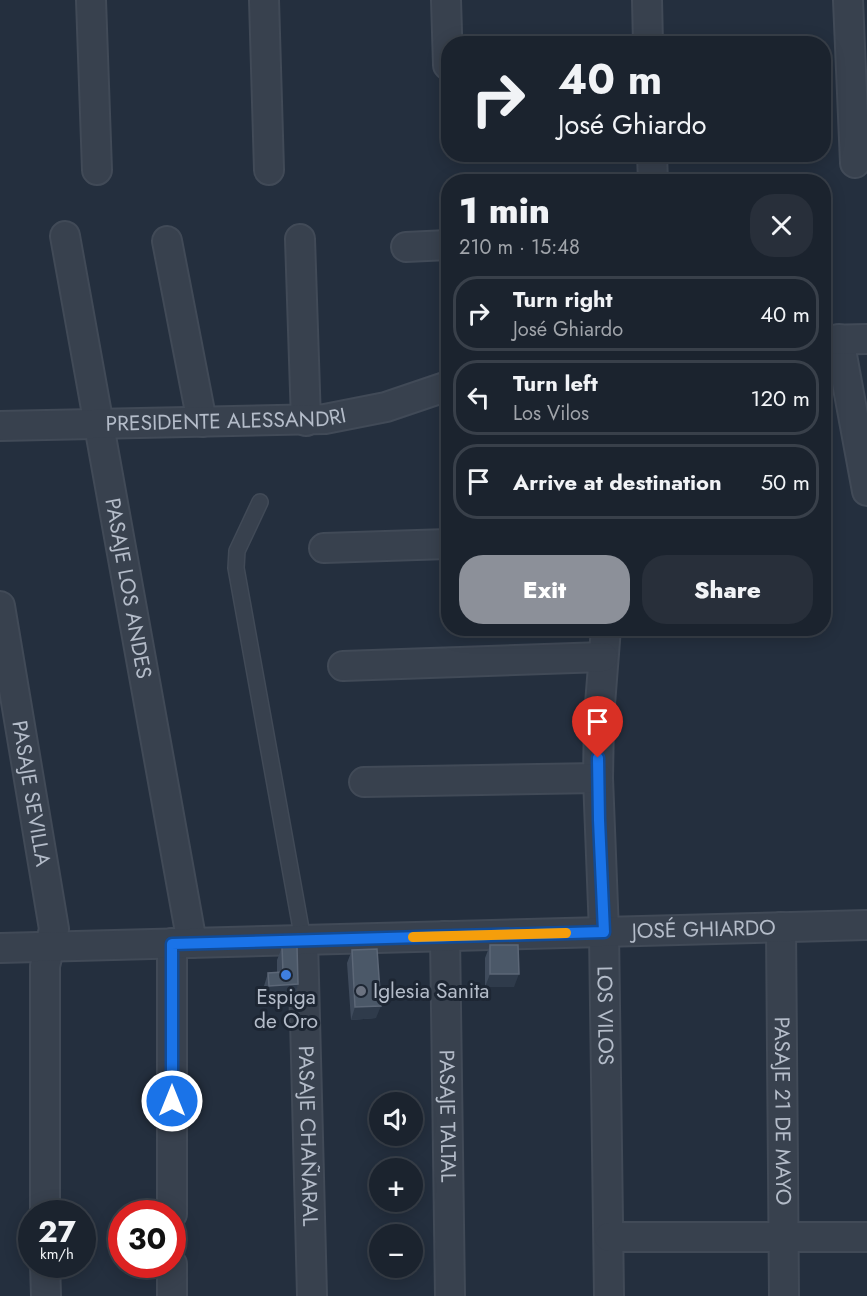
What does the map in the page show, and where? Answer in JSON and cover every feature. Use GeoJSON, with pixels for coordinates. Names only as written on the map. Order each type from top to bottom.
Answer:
{"type":"FeatureCollection","features":[{"type":"Feature","properties":{"kind":"street"},"geometry":{"type":"LineString","coordinates":[[91,0],[96,170]]}},
{"type":"Feature","properties":{"kind":"street"},"geometry":{"type":"LineString","coordinates":[[264,0],[269,170]]}},
{"type":"Feature","properties":{"kind":"street"},"geometry":{"type":"LineString","coordinates":[[446,0],[447,36]]}},
{"type":"Feature","properties":{"kind":"street"},"geometry":{"type":"LineString","coordinates":[[647,0],[648,36]]}},
{"type":"Feature","properties":{"kind":"street"},"geometry":{"type":"LineString","coordinates":[[848,0],[855,163]]}},
{"type":"Feature","properties":{"kind":"street","name":"PASAJE LOS ANDES"},"geometry":{"type":"LineString","coordinates":[[65,236],[99,423],[182,943],[173,1200]]}},
{"type":"Feature","properties":{"kind":"street"},"geometry":{"type":"LineString","coordinates":[[300,239],[306,421]]}},
{"type":"Feature","properties":{"kind":"street"},"geometry":{"type":"LineString","coordinates":[[167,241],[202,422]]}},
{"type":"Feature","properties":{"kind":"street"},"geometry":{"type":"LineString","coordinates":[[406,247],[441,246]]}},
{"type":"Feature","properties":{"kind":"street"},"geometry":{"type":"LineString","coordinates":[[867,339],[831,339],[867,491]]}},
{"type":"Feature","properties":{"kind":"street","name":"PRESIDENTE ALESSANDRI"},"geometry":{"type":"LineString","coordinates":[[0,426],[306,421],[364,413],[441,388]]}},
{"type":"Feature","properties":{"kind":"street"},"geometry":{"type":"LineString","coordinates":[[324,548],[441,544]]}},
{"type":"Feature","properties":{"kind":"street","name":"PASAJE SEVILLA"},"geometry":{"type":"LineString","coordinates":[[0,606],[54,929],[45,966],[45,1200]]}},
{"type":"Feature","properties":{"kind":"street","name":"LOS VILOS"},"geometry":{"type":"LineString","coordinates":[[605,636],[598,778],[604,932],[609,1296]]}},
{"type":"Feature","properties":{"kind":"street"},"geometry":{"type":"LineString","coordinates":[[343,666],[603,657]]}},
{"type":"Feature","properties":{"kind":"street"},"geometry":{"type":"LineString","coordinates":[[364,782],[598,778]]}},
{"type":"Feature","properties":{"kind":"street","name":"JOSÉ GHIARDO"},"geometry":{"type":"LineString","coordinates":[[0,948],[867,925]]}},
{"type":"Feature","properties":{"kind":"street","name":"PASAJE 21 DE MAYO"},"geometry":{"type":"LineString","coordinates":[[782,927],[784,1296]]}},
{"type":"Feature","properties":{"kind":"street","name":"PASAJE TALTAL"},"geometry":{"type":"LineString","coordinates":[[445,936],[450,1296]]}},
{"type":"Feature","properties":{"kind":"street","name":"PASAJE CHAÑARAL"},"geometry":{"type":"LineString","coordinates":[[303,940],[312,1296]]}},
{"type":"Feature","properties":{"kind":"street"},"geometry":{"type":"LineString","coordinates":[[609,1237],[867,1237]]}},
{"type":"Feature","properties":{"kind":"street"},"geometry":{"type":"LineString","coordinates":[[45,1278],[46,1296]]}},
{"type":"Feature","properties":{"kind":"street"},"geometry":{"type":"LineString","coordinates":[[172,1278],[172,1296]]}},
{"type":"Feature","properties":{"kind":"lane"},"geometry":{"type":"LineString","coordinates":[[260,502],[237,551],[236,568],[303,940]]}},
{"type":"Feature","properties":{"kind":"building"},"geometry":{"type":"Polygon","coordinates":[[[490,945],[518,945],[519,974],[490,974],[490,945]]]}},
{"type":"Feature","properties":{"kind":"building"},"geometry":{"type":"Polygon","coordinates":[[[297,946],[298,984],[269,986],[268,973],[283,972],[282,947],[297,946]]]}},
{"type":"Feature","properties":{"kind":"building","name":"Iglesia Sanita"},"geometry":{"type":"Polygon","coordinates":[[[377,949],[381,1006],[355,1007],[352,950],[377,949]]]}},
{"type":"Feature","properties":{"kind":"slow traffic"},"geometry":{"type":"LineString","coordinates":[[413,937],[566,933]]}},
{"type":"Feature","properties":{"kind":"place","name":"Espiga de Oro"},"geometry":{"type":"Point","coordinates":[286,975]}},
{"type":"Feature","properties":{"kind":"place","name":"Iglesia Sanita"},"geometry":{"type":"Point","coordinates":[361,991]}},
{"type":"Feature","properties":{"kind":"route"},"geometry":{"type":"LineString","coordinates":[[172,1101],[172,944],[604,932],[598,758]]}}]}
